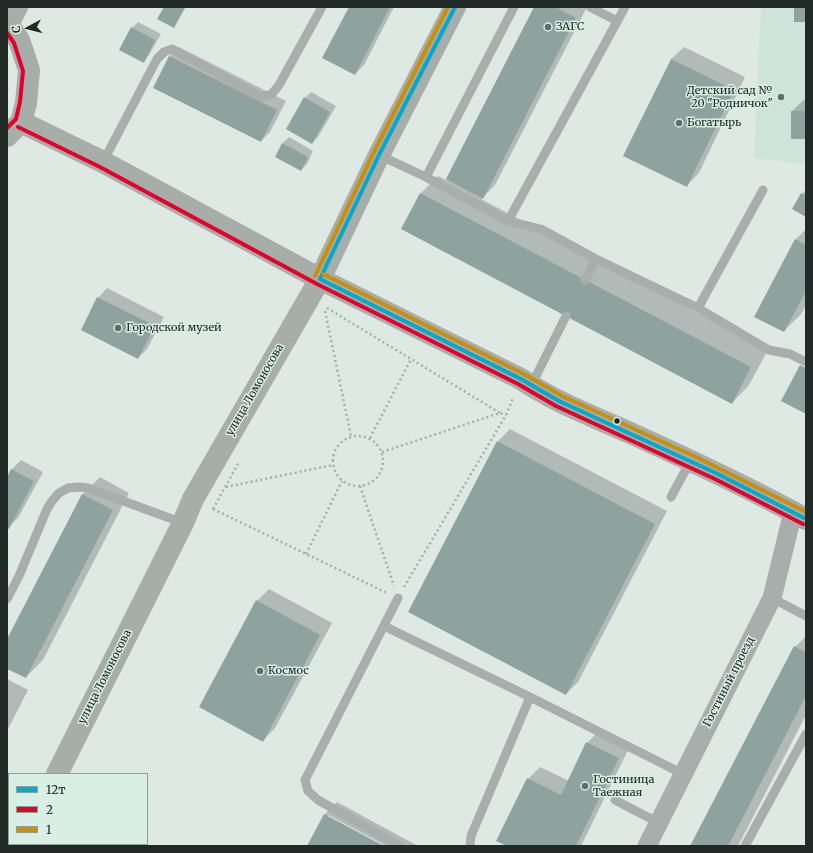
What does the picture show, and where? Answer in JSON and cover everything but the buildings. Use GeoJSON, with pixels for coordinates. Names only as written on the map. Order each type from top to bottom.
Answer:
{"type":"FeatureCollection","features":[{"type":"Feature","properties":{"kind":"main road","name":"улица Ломоносова"},"geometry":{"type":"LineString","coordinates":[[58,773],[183,523],[193,499],[320,278],[379,155],[455,7]]}},
{"type":"Feature","properties":{"kind":"main road"},"geometry":{"type":"LineString","coordinates":[[11,18],[29,70],[26,103],[14,129],[104,162],[320,278],[572,406],[691,460],[800,516]]}},
{"type":"Feature","properties":{"kind":"street","name":"Гостиный проезд"},"geometry":{"type":"LineString","coordinates":[[647,846],[772,598],[800,516]]}},
{"type":"Feature","properties":{"kind":"lane"},"geometry":{"type":"LineString","coordinates":[[104,162],[157,59],[164,52],[172,49],[261,97],[272,94],[279,85],[322,7]]}},
{"type":"Feature","properties":{"kind":"lane"},"geometry":{"type":"LineString","coordinates":[[426,177],[514,7]]}},
{"type":"Feature","properties":{"kind":"lane"},"geometry":{"type":"LineString","coordinates":[[590,7],[617,21]]}},
{"type":"Feature","properties":{"kind":"lane"},"geometry":{"type":"LineString","coordinates":[[508,221],[625,7]]}},
{"type":"Feature","properties":{"kind":"lane"},"geometry":{"type":"LineString","coordinates":[[379,155],[426,177],[508,221],[541,229],[596,259],[698,308],[769,350],[790,354],[806,362]]}},
{"type":"Feature","properties":{"kind":"lane"},"geometry":{"type":"LineString","coordinates":[[698,308],[763,190]]}},
{"type":"Feature","properties":{"kind":"lane"},"geometry":{"type":"LineString","coordinates":[[585,280],[596,259]]}},
{"type":"Feature","properties":{"kind":"lane"},"geometry":{"type":"LineString","coordinates":[[526,382],[566,316]]}},
{"type":"Feature","properties":{"kind":"lane"},"geometry":{"type":"LineString","coordinates":[[671,497],[691,460]]}},
{"type":"Feature","properties":{"kind":"lane"},"geometry":{"type":"LineString","coordinates":[[7,599],[19,576],[47,509],[59,493],[68,488],[88,488],[183,523]]}},
{"type":"Feature","properties":{"kind":"lane"},"geometry":{"type":"LineString","coordinates":[[398,598],[305,780],[308,791],[318,800],[400,846]]}},
{"type":"Feature","properties":{"kind":"lane"},"geometry":{"type":"LineString","coordinates":[[772,598],[806,616]]}},
{"type":"Feature","properties":{"kind":"lane"},"geometry":{"type":"LineString","coordinates":[[384,626],[683,774]]}},
{"type":"Feature","properties":{"kind":"lane"},"geometry":{"type":"LineString","coordinates":[[470,846],[471,836],[530,697]]}},
{"type":"Feature","properties":{"kind":"lane"},"geometry":{"type":"LineString","coordinates":[[745,846],[806,734]]}},
{"type":"Feature","properties":{"kind":"lane"},"geometry":{"type":"LineString","coordinates":[[615,800],[659,823]]}},
{"type":"Feature","properties":{"kind":"path"},"geometry":{"type":"LineString","coordinates":[[324,306],[500,413],[506,415]]}},
{"type":"Feature","properties":{"kind":"path"},"geometry":{"type":"LineString","coordinates":[[320,313],[324,306]]}},
{"type":"Feature","properties":{"kind":"path"},"geometry":{"type":"LineString","coordinates":[[324,306],[351,436]]}},
{"type":"Feature","properties":{"kind":"path"},"geometry":{"type":"LineString","coordinates":[[370,438],[411,359]]}},
{"type":"Feature","properties":{"kind":"path"},"geometry":{"type":"LineString","coordinates":[[398,598],[526,382]]}},
{"type":"Feature","properties":{"kind":"path"},"geometry":{"type":"LineString","coordinates":[[382,452],[500,413]]}},
{"type":"Feature","properties":{"kind":"path"},"geometry":{"type":"LineString","coordinates":[[361,435],[370,438],[377,443],[382,452],[384,461],[382,470],[377,478],[369,484],[360,486],[351,485],[342,481],[336,474],[333,465],[333,456],[336,447],[343,440],[351,436],[361,435]]}},
{"type":"Feature","properties":{"kind":"path"},"geometry":{"type":"LineString","coordinates":[[213,509],[240,460]]}},
{"type":"Feature","properties":{"kind":"path"},"geometry":{"type":"LineString","coordinates":[[226,487],[333,465]]}},
{"type":"Feature","properties":{"kind":"path"},"geometry":{"type":"LineString","coordinates":[[306,554],[342,481]]}},
{"type":"Feature","properties":{"kind":"path"},"geometry":{"type":"LineString","coordinates":[[360,486],[398,598]]}},
{"type":"Feature","properties":{"kind":"path"},"geometry":{"type":"LineString","coordinates":[[193,499],[398,598]]}},
{"type":"Feature","properties":{"kind":"shaded area","name":"Детский сад № 20 \"Родничок\""},"geometry":{"type":"Polygon","coordinates":[[[761,7],[806,7],[806,164],[754,158],[761,7]]]}},
{"type":"Feature","properties":{"kind":"transit line","name":"1"},"geometry":{"type":"LineString","coordinates":[[315,276],[374,152],[448,7]]}},
{"type":"Feature","properties":{"kind":"transit line","name":"12т"},"geometry":{"type":"LineString","coordinates":[[320,279],[379,155],[455,7]]}},
{"type":"Feature","properties":{"kind":"transit line","name":"2"},"geometry":{"type":"LineString","coordinates":[[7,33],[14,43],[23,71],[20,102],[16,119],[7,128]]}},
{"type":"Feature","properties":{"kind":"transit line","name":"2"},"geometry":{"type":"LineString","coordinates":[[18,127],[100,167],[317,284],[518,384],[556,406],[715,479],[803,524]]}},
{"type":"Feature","properties":{"kind":"transit line","name":"1"},"geometry":{"type":"LineString","coordinates":[[323,274],[524,374],[562,396],[698,458],[806,512]]}},
{"type":"Feature","properties":{"kind":"transit line","name":"12т"},"geometry":{"type":"LineString","coordinates":[[320,279],[521,379],[559,401],[718,474],[806,519]]}},
{"type":"Feature","properties":{"kind":"place","name":"ЗАГС"},"geometry":{"type":"Point","coordinates":[548,27]}},
{"type":"Feature","properties":{"kind":"place","name":"Детский сад № 20 \"Родничок\""},"geometry":{"type":"Point","coordinates":[781,97]}},
{"type":"Feature","properties":{"kind":"place","name":"Богатырь"},"geometry":{"type":"Point","coordinates":[679,123]}},
{"type":"Feature","properties":{"kind":"place","name":"Городской музей"},"geometry":{"type":"Point","coordinates":[118,328]}},
{"type":"Feature","properties":{"kind":"place","name":"Космос"},"geometry":{"type":"Point","coordinates":[260,671]}},
{"type":"Feature","properties":{"kind":"place","name":"Гостиница Таежная"},"geometry":{"type":"Point","coordinates":[585,786]}}]}
